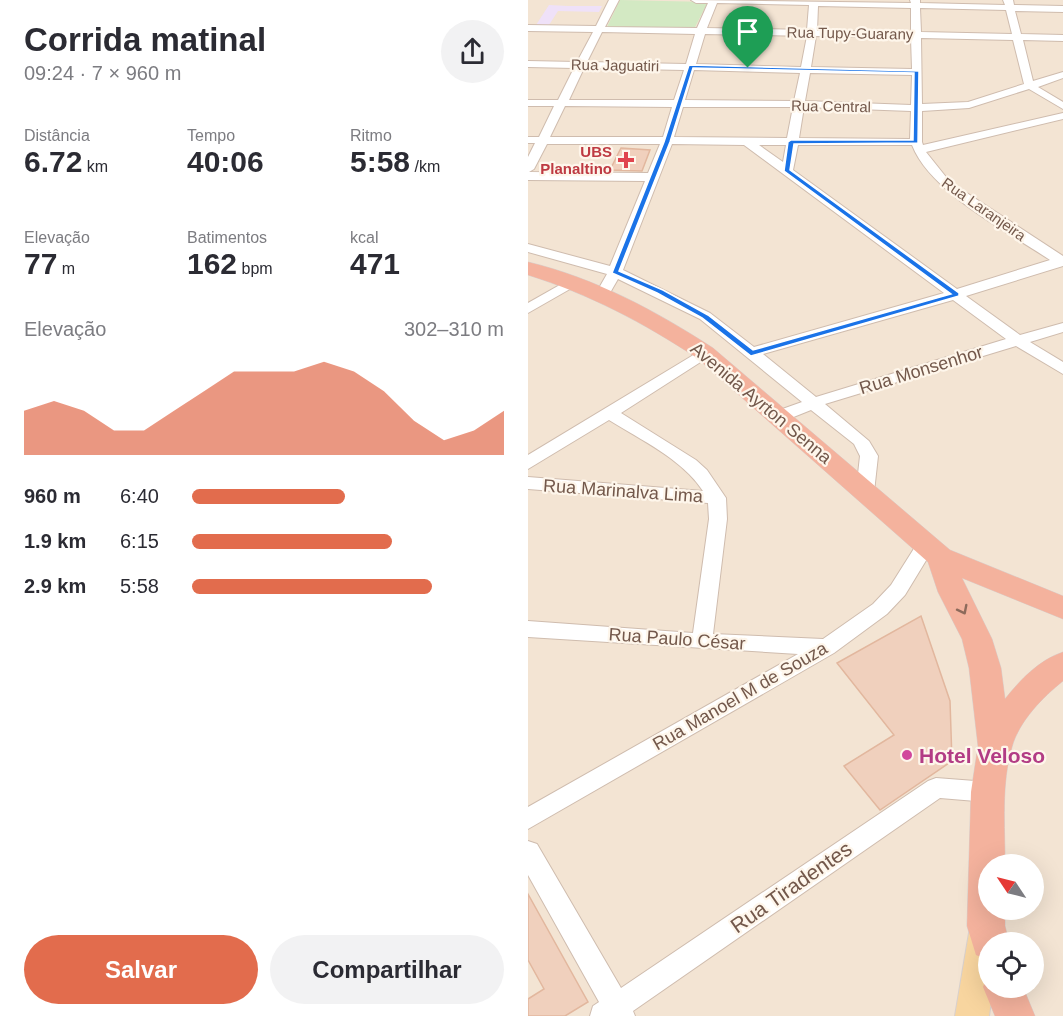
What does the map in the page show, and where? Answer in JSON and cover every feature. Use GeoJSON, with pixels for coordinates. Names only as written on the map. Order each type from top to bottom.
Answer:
{"type":"FeatureCollection","features":[{"type":"Feature","properties":{"kind":"highway","name":"Avenida Ayrton Senna"},"geometry":{"type":"LineString","coordinates":[[528,268],[572,282],[665,327],[705,353],[933,550],[1063,608]]}},
{"type":"Feature","properties":{"kind":"highway","name":"Avenida Ayrton Senna"},"geometry":{"type":"LineString","coordinates":[[933,550],[981,651],[995,746],[988,792],[988,932]]}},
{"type":"Feature","properties":{"kind":"highway","name":"Avenida Ayrton Senna"},"geometry":{"type":"LineString","coordinates":[[995,746],[1013,710],[1033,688],[1063,664]]}},
{"type":"Feature","properties":{"kind":"highway"},"geometry":{"type":"LineString","coordinates":[[1008,998],[1015,1016]]}},
{"type":"Feature","properties":{"kind":"main road"},"geometry":{"type":"LineString","coordinates":[[972,1016],[978,985]]}},
{"type":"Feature","properties":{"kind":"street"},"geometry":{"type":"LineString","coordinates":[[528,169],[614,0]]}},
{"type":"Feature","properties":{"kind":"street"},"geometry":{"type":"LineString","coordinates":[[696,0],[1009,4],[1063,9]]}},
{"type":"Feature","properties":{"kind":"street"},"geometry":{"type":"LineString","coordinates":[[602,295],[615,272],[667,142],[701,32],[714,0]]}},
{"type":"Feature","properties":{"kind":"street"},"geometry":{"type":"LineString","coordinates":[[787,171],[812,33],[814,2]]}},
{"type":"Feature","properties":{"kind":"street"},"geometry":{"type":"LineString","coordinates":[[915,3],[918,146]]}},
{"type":"Feature","properties":{"kind":"street"},"geometry":{"type":"LineString","coordinates":[[1009,4],[1030,86],[1063,106]]}},
{"type":"Feature","properties":{"kind":"street","name":"Rua Tupy-Guarany"},"geometry":{"type":"LineString","coordinates":[[528,28],[1063,38]]}},
{"type":"Feature","properties":{"kind":"street","name":"Rua Jaguatiri"},"geometry":{"type":"LineString","coordinates":[[528,64],[917,72]]}},
{"type":"Feature","properties":{"kind":"street","name":"Rua Central"},"geometry":{"type":"LineString","coordinates":[[528,103],[798,104],[917,108],[969,105],[1063,75]]}},
{"type":"Feature","properties":{"kind":"street"},"geometry":{"type":"LineString","coordinates":[[528,140],[791,142],[918,146],[1063,116]]}},
{"type":"Feature","properties":{"kind":"street"},"geometry":{"type":"LineString","coordinates":[[748,142],[1017,340],[1063,369]]}},
{"type":"Feature","properties":{"kind":"street","name":"Rua Laranjeira"},"geometry":{"type":"LineString","coordinates":[[918,146],[937,177],[946,185],[1063,261]]}},
{"type":"Feature","properties":{"kind":"street"},"geometry":{"type":"LineString","coordinates":[[528,176],[653,177]]}},
{"type":"Feature","properties":{"kind":"street"},"geometry":{"type":"LineString","coordinates":[[528,248],[615,272],[705,316],[816,402],[861,441],[869,456],[865,492]]}},
{"type":"Feature","properties":{"kind":"street"},"geometry":{"type":"LineString","coordinates":[[751,353],[1063,261]]}},
{"type":"Feature","properties":{"kind":"street"},"geometry":{"type":"LineString","coordinates":[[528,309],[572,282]]}},
{"type":"Feature","properties":{"kind":"street","name":"Rua Monsenhor"},"geometry":{"type":"LineString","coordinates":[[780,416],[816,402],[1063,327]]}},
{"type":"Feature","properties":{"kind":"street","name":"Rua Marinalva Lima"},"geometry":{"type":"LineString","coordinates":[[528,463],[705,353]]}},
{"type":"Feature","properties":{"kind":"street"},"geometry":{"type":"LineString","coordinates":[[608,412],[690,464],[701,474],[717,498]]}},
{"type":"Feature","properties":{"kind":"street","name":"Rua Marinalva Lima"},"geometry":{"type":"LineString","coordinates":[[528,483],[717,498],[718,519],[702,641]]}},
{"type":"Feature","properties":{"kind":"street","name":"Rua Manoel M de Souza"},"geometry":{"type":"LineString","coordinates":[[528,819],[827,647],[880,609],[933,550]]}},
{"type":"Feature","properties":{"kind":"street","name":"Rua Paulo César"},"geometry":{"type":"LineString","coordinates":[[528,629],[827,647]]}},
{"type":"Feature","properties":{"kind":"street","name":"Rua Tiradentes"},"geometry":{"type":"LineString","coordinates":[[614,1013],[936,788],[988,792]]}},
{"type":"Feature","properties":{"kind":"street"},"geometry":{"type":"LineString","coordinates":[[528,852],[614,1013]]}},
{"type":"Feature","properties":{"kind":"shaded area"},"geometry":{"type":"Polygon","coordinates":[[[528,0],[1063,0],[1063,1016],[528,1016],[528,0]]]}},
{"type":"Feature","properties":{"kind":"shaded area"},"geometry":{"type":"Polygon","coordinates":[[[549,5],[602,6],[599,12],[558,11],[549,25],[536,25],[549,5]]]}},
{"type":"Feature","properties":{"kind":"green space"},"geometry":{"type":"Polygon","coordinates":[[[620,0],[708,2],[694,29],[607,27],[620,0]]]}},
{"type":"Feature","properties":{"kind":"building","name":"UBS Planaltino"},"geometry":{"type":"Polygon","coordinates":[[[621,148],[650,150],[642,171],[610,170],[621,148]]]}},
{"type":"Feature","properties":{"kind":"building"},"geometry":{"type":"Polygon","coordinates":[[[921,616],[950,701],[952,761],[880,810],[844,766],[894,735],[837,663],[921,616]]]}},
{"type":"Feature","properties":{"kind":"building"},"geometry":{"type":"Polygon","coordinates":[[[528,894],[588,1002],[565,1016],[528,1016],[528,999],[544,989],[528,960],[528,894]]]}},
{"type":"Feature","properties":{"kind":"place","name":"UBS Planaltino"},"geometry":{"type":"Point","coordinates":[626,160]}},
{"type":"Feature","properties":{"kind":"place","name":"Hotel Veloso"},"geometry":{"type":"Point","coordinates":[907,755]}},
{"type":"Feature","properties":{"kind":"route"},"geometry":{"type":"LineString","coordinates":[[691,66],[748,68],[917,72],[916,142],[791,142],[787,171],[957,294],[751,353],[705,316],[615,272],[667,142],[691,66]]}}]}
